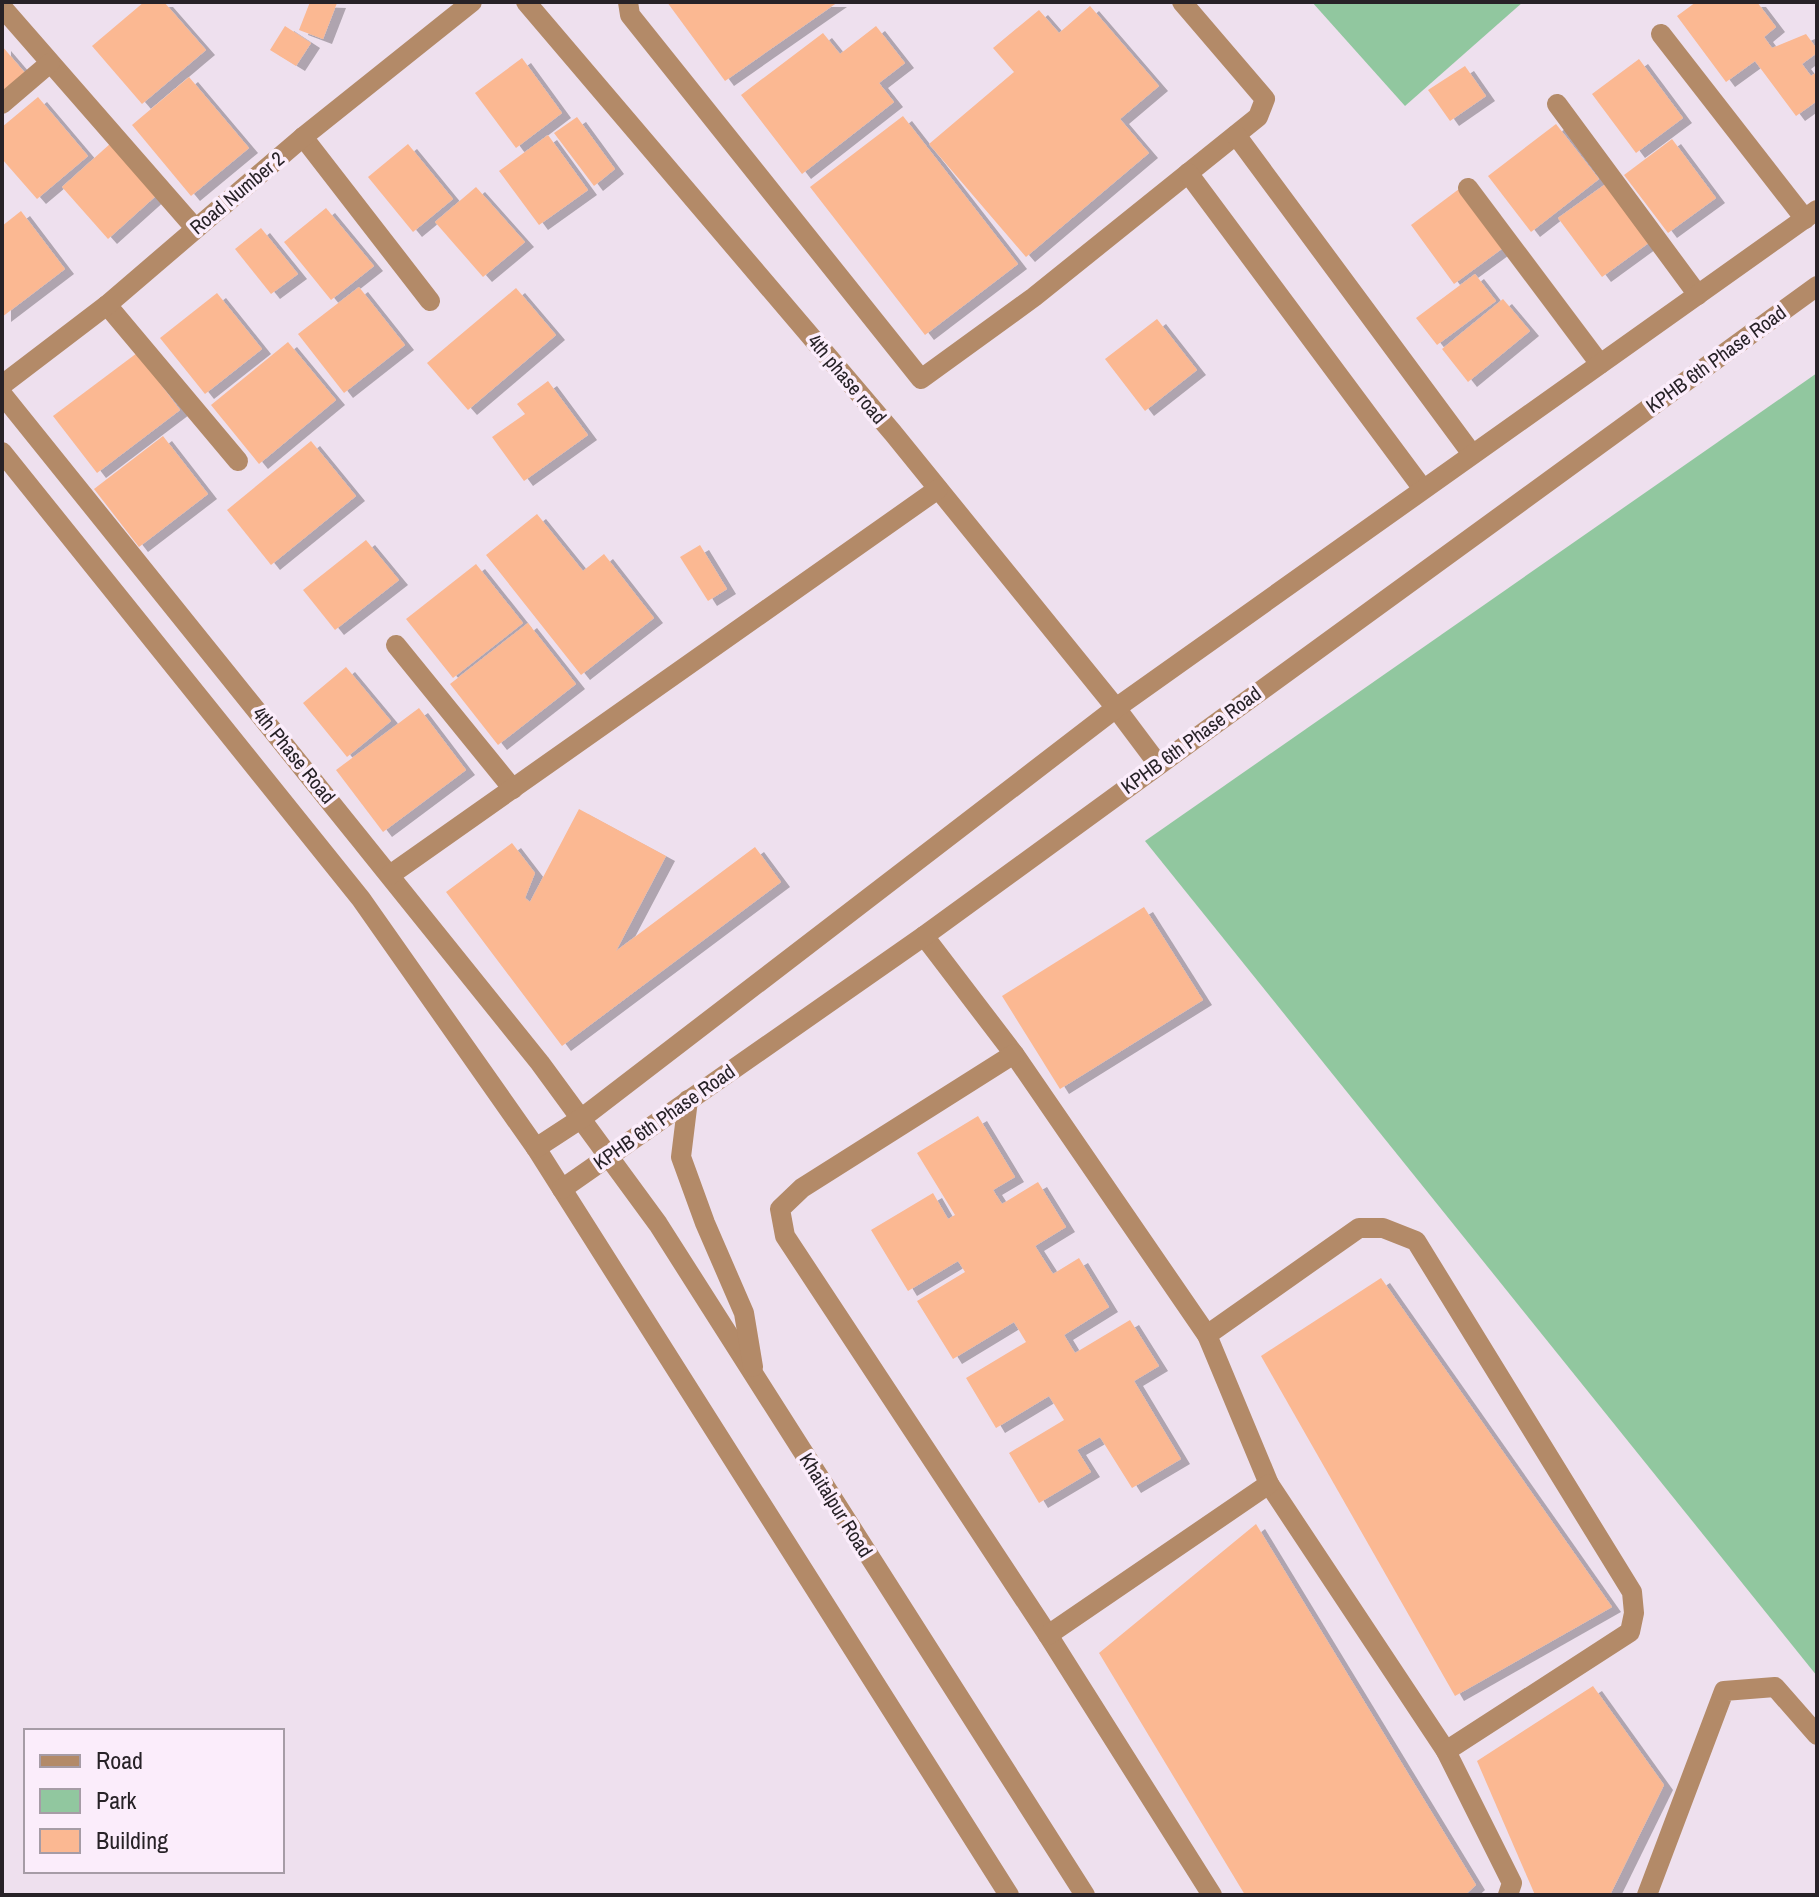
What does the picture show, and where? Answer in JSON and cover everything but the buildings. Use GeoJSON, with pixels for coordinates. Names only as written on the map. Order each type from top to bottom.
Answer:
{"type":"FeatureCollection","features":[{"type":"Feature","properties":{"kind":"street","name":"Road Number 2"},"geometry":{"type":"LineString","coordinates":[[2,385],[107,305],[303,137],[472,2]]}},
{"type":"Feature","properties":{"kind":"street","name":"4th phase road"},"geometry":{"type":"LineString","coordinates":[[526,2],[938,489],[1158,764]]}},
{"type":"Feature","properties":{"kind":"street"},"geometry":{"type":"LineString","coordinates":[[628,2],[630,15],[921,379],[1034,297],[1258,117],[1265,99],[1182,2]]}},
{"type":"Feature","properties":{"kind":"street"},"geometry":{"type":"LineString","coordinates":[[2,7],[195,228]]}},
{"type":"Feature","properties":{"kind":"street"},"geometry":{"type":"LineString","coordinates":[[1009,1895],[536,1148],[582,1118],[1116,708],[1811,214],[1661,34]]}},
{"type":"Feature","properties":{"kind":"street"},"geometry":{"type":"LineString","coordinates":[[2,104],[50,63]]}},
{"type":"Feature","properties":{"kind":"street"},"geometry":{"type":"LineString","coordinates":[[1557,104],[1698,295]]}},
{"type":"Feature","properties":{"kind":"street"},"geometry":{"type":"LineString","coordinates":[[1236,135],[1472,454]]}},
{"type":"Feature","properties":{"kind":"street"},"geometry":{"type":"LineString","coordinates":[[303,137],[430,301]]}},
{"type":"Feature","properties":{"kind":"street"},"geometry":{"type":"LineString","coordinates":[[1188,173],[1423,489]]}},
{"type":"Feature","properties":{"kind":"street"},"geometry":{"type":"LineString","coordinates":[[1468,188],[1600,364]]}},
{"type":"Feature","properties":{"kind":"street","name":"KPHB 6th Phase Road"},"geometry":{"type":"LineString","coordinates":[[562,1189],[924,936],[1817,286]]}},
{"type":"Feature","properties":{"kind":"street"},"geometry":{"type":"LineString","coordinates":[[107,305],[238,461]]}},
{"type":"Feature","properties":{"kind":"street","name":"4th Phase Road"},"geometry":{"type":"LineString","coordinates":[[2,394],[582,1118]]}},
{"type":"Feature","properties":{"kind":"street","name":"4th Phase Road"},"geometry":{"type":"LineString","coordinates":[[2,452],[361,899],[536,1148]]}},
{"type":"Feature","properties":{"kind":"street"},"geometry":{"type":"LineString","coordinates":[[390,875],[938,489]]}},
{"type":"Feature","properties":{"kind":"street"},"geometry":{"type":"LineString","coordinates":[[396,645],[513,789]]}},
{"type":"Feature","properties":{"kind":"street"},"geometry":{"type":"LineString","coordinates":[[924,936],[1014,1054],[1207,1335],[1269,1484],[1446,1751],[1512,1883],[1508,1895]]}},
{"type":"Feature","properties":{"kind":"street"},"geometry":{"type":"LineString","coordinates":[[1014,1054],[802,1188],[780,1209],[785,1236],[1048,1635],[1212,1895]]}},
{"type":"Feature","properties":{"kind":"street"},"geometry":{"type":"LineString","coordinates":[[688,1100],[681,1157],[705,1223],[744,1313],[755,1377]]}},
{"type":"Feature","properties":{"kind":"street","name":"Khaitalpur Road"},"geometry":{"type":"LineString","coordinates":[[582,1118],[658,1224],[1085,1895]]}},
{"type":"Feature","properties":{"kind":"street"},"geometry":{"type":"LineString","coordinates":[[1207,1335],[1359,1228],[1383,1228],[1416,1241],[1632,1592],[1634,1613],[1630,1632],[1446,1751]]}},
{"type":"Feature","properties":{"kind":"street"},"geometry":{"type":"LineString","coordinates":[[1048,1635],[1269,1484]]}},
{"type":"Feature","properties":{"kind":"street"},"geometry":{"type":"LineString","coordinates":[[1647,1895],[1724,1691],[1775,1687],[1817,1735]]}},
{"type":"Feature","properties":{"kind":"green space"},"geometry":{"type":"Polygon","coordinates":[[[1312,2],[1523,2],[1405,106],[1312,2]]]}},
{"type":"Feature","properties":{"kind":"green space"},"geometry":{"type":"Polygon","coordinates":[[[1817,373],[1817,1676],[1145,841],[1817,373]]]}}]}
